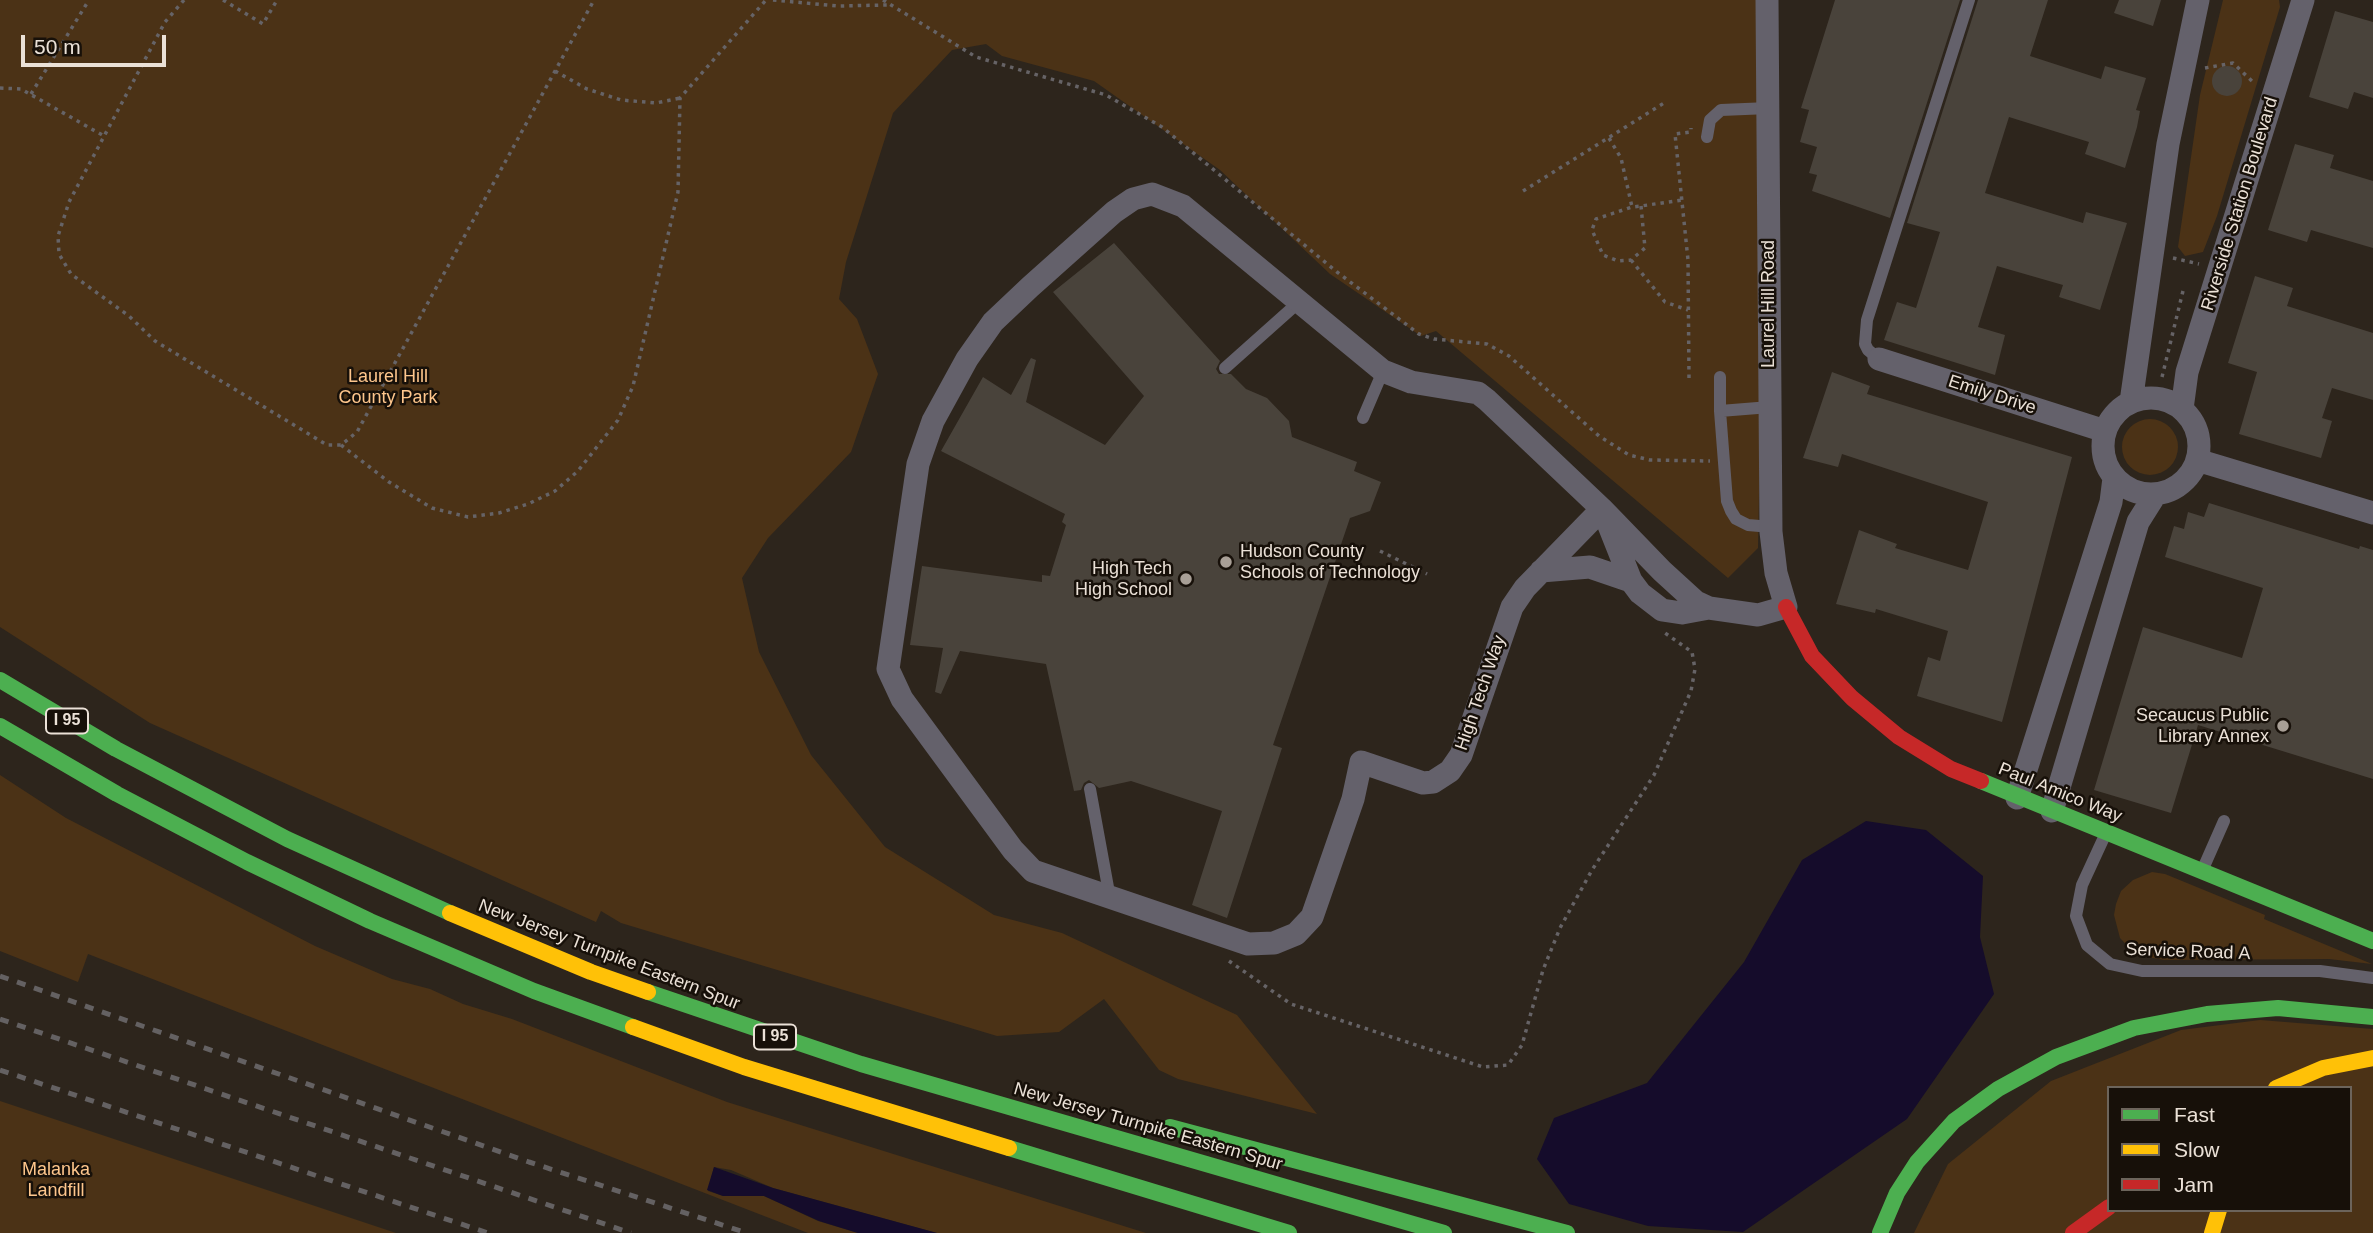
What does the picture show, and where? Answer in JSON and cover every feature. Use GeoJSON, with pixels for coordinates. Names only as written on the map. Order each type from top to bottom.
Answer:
{"type":"FeatureCollection","features":[{"type":"Feature","properties":{"kind":"main road","name":"Paul Amico Way"},"geometry":{"type":"LineString","coordinates":[[1786,607],[1812,656],[1876,719],[1951,769],[2373,941]]}},
{"type":"Feature","properties":{"kind":"main road","name":"New Jersey Turnpike Eastern Spur"},"geometry":{"type":"LineString","coordinates":[[0,680],[135,760],[307,848],[503,937],[680,1004],[908,1077],[1444,1233]]}},
{"type":"Feature","properties":{"kind":"main road","name":"I 95"},"geometry":{"type":"LineString","coordinates":[[0,726],[117,794],[227,852],[370,921],[493,975],[618,1024],[787,1081],[1289,1233]]}},
{"type":"Feature","properties":{"kind":"main road"},"geometry":{"type":"LineString","coordinates":[[1880,1233],[1897,1193],[1927,1149],[1954,1121],[1998,1089],[2075,1049],[2134,1028],[2182,1017],[2278,1008],[2373,1017]]}},
{"type":"Feature","properties":{"kind":"main road"},"geometry":{"type":"LineString","coordinates":[[2281,1086],[2323,1068],[2373,1058]]}},
{"type":"Feature","properties":{"kind":"main road"},"geometry":{"type":"LineString","coordinates":[[908,1077],[1016,1092]]}},
{"type":"Feature","properties":{"kind":"main road"},"geometry":{"type":"LineString","coordinates":[[1160,1124],[1567,1233]]}},
{"type":"Feature","properties":{"kind":"main road"},"geometry":{"type":"LineString","coordinates":[[2073,1233],[2107,1208]]}},
{"type":"Feature","properties":{"kind":"main road"},"geometry":{"type":"LineString","coordinates":[[2212,1233],[2217,1212]]}},
{"type":"Feature","properties":{"kind":"street","name":"Laurel Hill Road"},"geometry":{"type":"LineString","coordinates":[[1767,0],[1771,527],[1776,573],[1786,607]]}},
{"type":"Feature","properties":{"kind":"street"},"geometry":{"type":"LineString","coordinates":[[2131,402],[2170,131],[2198,0]]}},
{"type":"Feature","properties":{"kind":"street","name":"Riverside Station Boulevard"},"geometry":{"type":"LineString","coordinates":[[2182,409],[2187,372],[2303,0]]}},
{"type":"Feature","properties":{"kind":"street"},"geometry":{"type":"LineString","coordinates":[[1390,772],[1369,784],[1353,799],[1317,904],[1306,926],[1296,934],[1274,943],[1248,944],[1045,877],[1022,861],[902,699],[891,679],[887,657],[914,486],[925,443],[967,359],[993,322],[1114,212],[1143,195],[1163,196],[1183,206],[1383,371],[1411,382],[1478,393],[1602,509],[1676,585],[1709,608]]}},
{"type":"Feature","properties":{"kind":"street","name":"Emily Drive"},"geometry":{"type":"LineString","coordinates":[[1879,359],[2105,431]]}},
{"type":"Feature","properties":{"kind":"street"},"geometry":{"type":"LineString","coordinates":[[2052,811],[2138,522],[2155,495],[2183,482],[2197,460],[2197,431],[2182,409],[2150,397],[2131,402],[2115,414],[2105,431],[2103,451],[2115,478],[2134,491],[2155,495]]}},
{"type":"Feature","properties":{"kind":"street"},"geometry":{"type":"LineString","coordinates":[[2197,460],[2373,513]]}},
{"type":"Feature","properties":{"kind":"street"},"geometry":{"type":"LineString","coordinates":[[2017,798],[2111,502],[2115,478]]}},
{"type":"Feature","properties":{"kind":"street"},"geometry":{"type":"LineString","coordinates":[[1602,509],[1631,581],[1649,601],[1668,612],[1709,608],[1758,615],[1786,607]]}},
{"type":"Feature","properties":{"kind":"street","name":"High Tech Way"},"geometry":{"type":"LineString","coordinates":[[1353,799],[1361,762],[1423,783],[1433,782],[1456,764],[1507,618],[1518,597],[1602,509]]}},
{"type":"Feature","properties":{"kind":"street"},"geometry":{"type":"LineString","coordinates":[[1541,571],[1590,567],[1631,581]]}},
{"type":"Feature","properties":{"kind":"lane"},"geometry":{"type":"LineString","coordinates":[[1879,359],[1868,350],[1865,329],[1969,0]]}},
{"type":"Feature","properties":{"kind":"lane"},"geometry":{"type":"LineString","coordinates":[[1707,137],[1710,121],[1721,110],[1769,108]]}},
{"type":"Feature","properties":{"kind":"lane"},"geometry":{"type":"LineString","coordinates":[[1225,368],[1299,302]]}},
{"type":"Feature","properties":{"kind":"lane"},"geometry":{"type":"LineString","coordinates":[[1363,418],[1383,371]]}},
{"type":"Feature","properties":{"kind":"lane"},"geometry":{"type":"LineString","coordinates":[[1720,377],[1727,500],[1736,519],[1748,525],[1771,527]]}},
{"type":"Feature","properties":{"kind":"lane"},"geometry":{"type":"LineString","coordinates":[[1720,411],[1770,407]]}},
{"type":"Feature","properties":{"kind":"lane"},"geometry":{"type":"LineString","coordinates":[[1090,789],[1110,898]]}},
{"type":"Feature","properties":{"kind":"lane"},"geometry":{"type":"LineString","coordinates":[[2202,871],[2224,821]]}},
{"type":"Feature","properties":{"kind":"lane","name":"Service Road A"},"geometry":{"type":"LineString","coordinates":[[2106,833],[2082,885],[2076,916],[2087,944],[2110,964],[2143,971],[2329,971],[2373,978]]}},
{"type":"Feature","properties":{"kind":"path"},"geometry":{"type":"LineString","coordinates":[[31,94],[89,0]]}},
{"type":"Feature","properties":{"kind":"path"},"geometry":{"type":"LineString","coordinates":[[184,0],[165,22],[69,202],[58,236],[59,254],[71,274],[129,316],[155,341],[327,444],[341,445],[389,482],[432,508],[468,517],[499,513],[528,504],[555,491],[578,471],[618,420],[633,386],[678,192],[680,98]]}},
{"type":"Feature","properties":{"kind":"path"},"geometry":{"type":"LineString","coordinates":[[223,0],[263,24],[276,0]]}},
{"type":"Feature","properties":{"kind":"path"},"geometry":{"type":"LineString","coordinates":[[341,445],[357,432],[594,0]]}},
{"type":"Feature","properties":{"kind":"path"},"geometry":{"type":"LineString","coordinates":[[555,71],[587,89],[621,100],[656,103],[680,98],[766,0]]}},
{"type":"Feature","properties":{"kind":"path"},"geometry":{"type":"LineString","coordinates":[[773,0],[838,6],[888,5]]}},
{"type":"Feature","properties":{"kind":"path"},"geometry":{"type":"LineString","coordinates":[[883,0],[976,57],[1106,95],[1162,127],[1337,272],[1419,334],[1434,339],[1487,344],[1509,356],[1599,436],[1629,455],[1650,460],[1724,460]]}},
{"type":"Feature","properties":{"kind":"path"},"geometry":{"type":"LineString","coordinates":[[2200,68],[2233,63],[2261,88]]}},
{"type":"Feature","properties":{"kind":"path"},"geometry":{"type":"LineString","coordinates":[[0,88],[22,89],[104,136]]}},
{"type":"Feature","properties":{"kind":"path"},"geometry":{"type":"LineString","coordinates":[[1523,191],[1664,103]]}},
{"type":"Feature","properties":{"kind":"path"},"geometry":{"type":"LineString","coordinates":[[1689,377],[1689,310],[1675,134],[1691,132],[1693,121]]}},
{"type":"Feature","properties":{"kind":"path"},"geometry":{"type":"LineString","coordinates":[[1609,138],[1623,166],[1632,207]]}},
{"type":"Feature","properties":{"kind":"path"},"geometry":{"type":"LineString","coordinates":[[1641,206],[1647,243],[1631,260],[1618,261],[1603,255],[1592,230],[1597,219],[1632,207],[1682,200]]}},
{"type":"Feature","properties":{"kind":"path"},"geometry":{"type":"LineString","coordinates":[[2174,258],[2202,265]]}},
{"type":"Feature","properties":{"kind":"path"},"geometry":{"type":"LineString","coordinates":[[1631,260],[1665,302],[1673,307],[1689,310]]}},
{"type":"Feature","properties":{"kind":"path"},"geometry":{"type":"LineString","coordinates":[[2162,377],[2183,291]]}},
{"type":"Feature","properties":{"kind":"path"},"geometry":{"type":"LineString","coordinates":[[2154,376],[2170,377]]}},
{"type":"Feature","properties":{"kind":"path"},"geometry":{"type":"LineString","coordinates":[[1380,551],[1427,574]]}},
{"type":"Feature","properties":{"kind":"path"},"geometry":{"type":"LineString","coordinates":[[1229,937],[1221,957],[1246,971],[1272,993],[1291,1004],[1483,1067],[1507,1065],[1522,1045],[1543,970],[1560,928],[1592,870],[1654,775],[1691,691],[1695,669],[1692,652],[1657,627]]}},
{"type":"Feature","properties":{"kind":"green space","name":"Laurel Hill County Park"},"geometry":{"type":"Polygon","coordinates":[[[0,0],[1768,0],[1758,548],[1728,578],[1436,331],[1421,336],[1330,274],[1220,170],[1094,81],[1002,56],[986,44],[952,50],[893,113],[846,262],[839,299],[857,319],[878,374],[851,452],[768,538],[742,578],[759,652],[811,755],[885,847],[994,915],[1062,933],[1237,1015],[1317,1114],[1178,1079],[1159,1070],[1104,999],[1059,1032],[997,1036],[621,923],[601,911],[596,922],[150,723],[0,627],[0,0]]]}},
{"type":"Feature","properties":{"kind":"green space"},"geometry":{"type":"Polygon","coordinates":[[[2223,0],[2279,0],[2280,7],[2217,216],[2203,252],[2185,256],[2178,247],[2200,95],[2223,0]]]}},
{"type":"Feature","properties":{"kind":"green space"},"geometry":{"type":"Polygon","coordinates":[[[2144,419],[2156,419],[2166,423],[2174,431],[2178,447],[2174,463],[2166,471],[2156,475],[2144,475],[2134,471],[2126,463],[2122,453],[2122,441],[2126,431],[2134,423],[2144,419]]]}},
{"type":"Feature","properties":{"kind":"green space"},"geometry":{"type":"Polygon","coordinates":[[[0,775],[66,818],[315,946],[392,979],[430,989],[463,1004],[512,1019],[727,1102],[1146,1233],[937,1233],[773,1188],[731,1170],[714,1167],[708,1191],[723,1196],[764,1196],[818,1221],[858,1233],[808,1233],[88,954],[78,982],[0,951],[0,775]]]}},
{"type":"Feature","properties":{"kind":"green space"},"geometry":{"type":"Polygon","coordinates":[[[2152,872],[2165,874],[2265,915],[2264,919],[2372,964],[2329,959],[2164,960],[2136,955],[2120,938],[2114,915],[2116,904],[2121,891],[2133,880],[2152,872]]]}},
{"type":"Feature","properties":{"kind":"green space"},"geometry":{"type":"Polygon","coordinates":[[[2260,1020],[2373,1029],[2373,1233],[1914,1233],[1948,1164],[2051,1081],[2181,1030],[2260,1020]]]}},
{"type":"Feature","properties":{"kind":"green space","name":"Malanka Landfill"},"geometry":{"type":"Polygon","coordinates":[[[0,1101],[396,1233],[0,1233],[0,1101]]]}},
{"type":"Feature","properties":{"kind":"shaded area"},"geometry":{"type":"Polygon","coordinates":[[[1866,821],[1926,830],[1983,876],[1980,937],[1994,994],[1907,1119],[1743,1232],[1648,1226],[1569,1204],[1537,1159],[1554,1118],[1647,1083],[1744,962],[1802,860],[1866,821]]]}},
{"type":"Feature","properties":{"kind":"shaded area"},"geometry":{"type":"Polygon","coordinates":[[[714,1167],[773,1188],[937,1233],[858,1233],[819,1221],[764,1196],[723,1196],[707,1190],[714,1167]]]}},
{"type":"Feature","properties":{"kind":"building"},"geometry":{"type":"Polygon","coordinates":[[[1835,0],[1960,0],[1890,218],[1812,191],[1817,175],[1809,173],[1817,147],[1800,142],[1809,110],[1801,108],[1835,0]]]}},
{"type":"Feature","properties":{"kind":"building"},"geometry":{"type":"Polygon","coordinates":[[[1978,0],[2048,0],[2030,56],[2101,79],[2105,66],[2146,78],[2136,110],[2140,111],[2137,127],[2125,168],[2085,154],[2089,142],[2009,117],[1985,193],[2083,223],[2086,212],[2127,223],[2100,310],[2059,297],[2063,285],[1997,266],[1978,327],[2005,335],[1995,375],[1884,340],[1897,302],[1916,308],[1940,232],[1907,223],[1978,0]]]}},
{"type":"Feature","properties":{"kind":"building"},"geometry":{"type":"Polygon","coordinates":[[[2119,0],[2161,0],[2153,26],[2114,13],[2119,0]]]}},
{"type":"Feature","properties":{"kind":"building"},"geometry":{"type":"Polygon","coordinates":[[[2335,11],[2373,22],[2373,98],[2354,92],[2348,109],[2309,97],[2335,11]]]}},
{"type":"Feature","properties":{"kind":"building"},"geometry":{"type":"Polygon","coordinates":[[[2227,66],[2238,70],[2242,81],[2238,92],[2227,96],[2216,92],[2212,81],[2216,70],[2227,66]]]}},
{"type":"Feature","properties":{"kind":"building"},"geometry":{"type":"Polygon","coordinates":[[[2295,144],[2334,155],[2330,168],[2373,181],[2373,248],[2311,230],[2307,242],[2268,230],[2295,144]]]}},
{"type":"Feature","properties":{"kind":"building","name":"High Tech High School"},"geometry":{"type":"Polygon","coordinates":[[[1114,243],[1220,361],[1216,369],[1219,374],[1231,374],[1246,389],[1267,398],[1289,421],[1292,437],[1357,462],[1354,471],[1381,482],[1370,511],[1350,518],[1273,745],[1282,748],[1227,918],[1192,905],[1222,811],[1131,781],[1099,788],[1089,780],[1081,790],[1074,791],[1046,664],[960,651],[941,694],[935,692],[943,648],[910,645],[922,566],[1042,582],[1042,575],[1050,576],[1066,525],[1062,522],[1065,514],[941,451],[983,377],[1011,395],[1031,358],[1036,360],[1026,402],[1105,445],[1144,396],[1053,292],[1114,243]]]}},
{"type":"Feature","properties":{"kind":"building"},"geometry":{"type":"Polygon","coordinates":[[[2255,276],[2293,288],[2287,306],[2373,333],[2373,400],[2332,388],[2322,418],[2332,421],[2321,458],[2239,434],[2257,372],[2228,363],[2255,276]]]}},
{"type":"Feature","properties":{"kind":"building"},"geometry":{"type":"Polygon","coordinates":[[[1832,372],[1870,386],[1867,394],[2072,457],[2002,722],[1917,696],[1928,657],[1940,661],[1948,631],[1876,609],[1875,613],[1836,604],[1859,530],[1897,544],[1895,548],[1968,570],[1988,502],[1842,454],[1838,467],[1803,458],[1832,372]]]}},
{"type":"Feature","properties":{"kind":"building"},"geometry":{"type":"Polygon","coordinates":[[[2209,503],[2359,549],[2360,546],[2373,550],[2373,779],[2198,725],[2171,813],[2094,790],[2143,627],[2242,658],[2263,588],[2165,557],[2174,526],[2184,529],[2188,512],[2204,517],[2209,503]]]}},
{"type":"Feature","properties":{"kind":"railway"},"geometry":{"type":"LineString","coordinates":[[0,976],[529,1162],[747,1233]]}},
{"type":"Feature","properties":{"kind":"railway"},"geometry":{"type":"LineString","coordinates":[[0,1019],[631,1233]]}},
{"type":"Feature","properties":{"kind":"railway"},"geometry":{"type":"LineString","coordinates":[[0,1070],[488,1233]]}},
{"type":"Feature","properties":{"kind":"traffic: fast"},"geometry":{"type":"LineString","coordinates":[[0,680],[116,749],[287,839],[450,913]]}},
{"type":"Feature","properties":{"kind":"traffic: fast"},"geometry":{"type":"LineString","coordinates":[[0,726],[117,794],[247,862],[370,921],[534,991],[633,1027]]}},
{"type":"Feature","properties":{"kind":"traffic: fast"},"geometry":{"type":"LineString","coordinates":[[1981,781],[2373,941]]}},
{"type":"Feature","properties":{"kind":"traffic: fast"},"geometry":{"type":"LineString","coordinates":[[648,992],[861,1064],[1444,1233]]}},
{"type":"Feature","properties":{"kind":"traffic: fast"},"geometry":{"type":"LineString","coordinates":[[1880,1233],[1897,1193],[1917,1162],[1954,1121],[1998,1089],[2056,1057],[2134,1028],[2207,1014],[2278,1008],[2373,1017]]}},
{"type":"Feature","properties":{"kind":"traffic: fast"},"geometry":{"type":"LineString","coordinates":[[1170,1127],[1567,1233]]}},
{"type":"Feature","properties":{"kind":"traffic: fast"},"geometry":{"type":"LineString","coordinates":[[1009,1148],[1289,1233]]}},
{"type":"Feature","properties":{"kind":"traffic: slow"},"geometry":{"type":"LineString","coordinates":[[450,913],[591,972],[648,992]]}},
{"type":"Feature","properties":{"kind":"traffic: slow"},"geometry":{"type":"LineString","coordinates":[[633,1027],[744,1067],[1009,1148]]}},
{"type":"Feature","properties":{"kind":"traffic: slow"},"geometry":{"type":"LineString","coordinates":[[2281,1086],[2323,1068],[2373,1058]]}},
{"type":"Feature","properties":{"kind":"traffic: slow"},"geometry":{"type":"LineString","coordinates":[[2212,1233],[2218,1212]]}},
{"type":"Feature","properties":{"kind":"traffic: jam"},"geometry":{"type":"LineString","coordinates":[[1786,607],[1812,656],[1852,698],[1899,737],[1951,769],[1981,781]]}},
{"type":"Feature","properties":{"kind":"traffic: jam"},"geometry":{"type":"LineString","coordinates":[[2073,1233],[2107,1208]]}},
{"type":"Feature","properties":{"kind":"place","name":"Hudson County Schools of Technology"},"geometry":{"type":"Point","coordinates":[1226,562]}},
{"type":"Feature","properties":{"kind":"place","name":"High Tech High School"},"geometry":{"type":"Point","coordinates":[1186,579]}},
{"type":"Feature","properties":{"kind":"place","name":"Secaucus Public Library Annex"},"geometry":{"type":"Point","coordinates":[2283,726]}}]}
